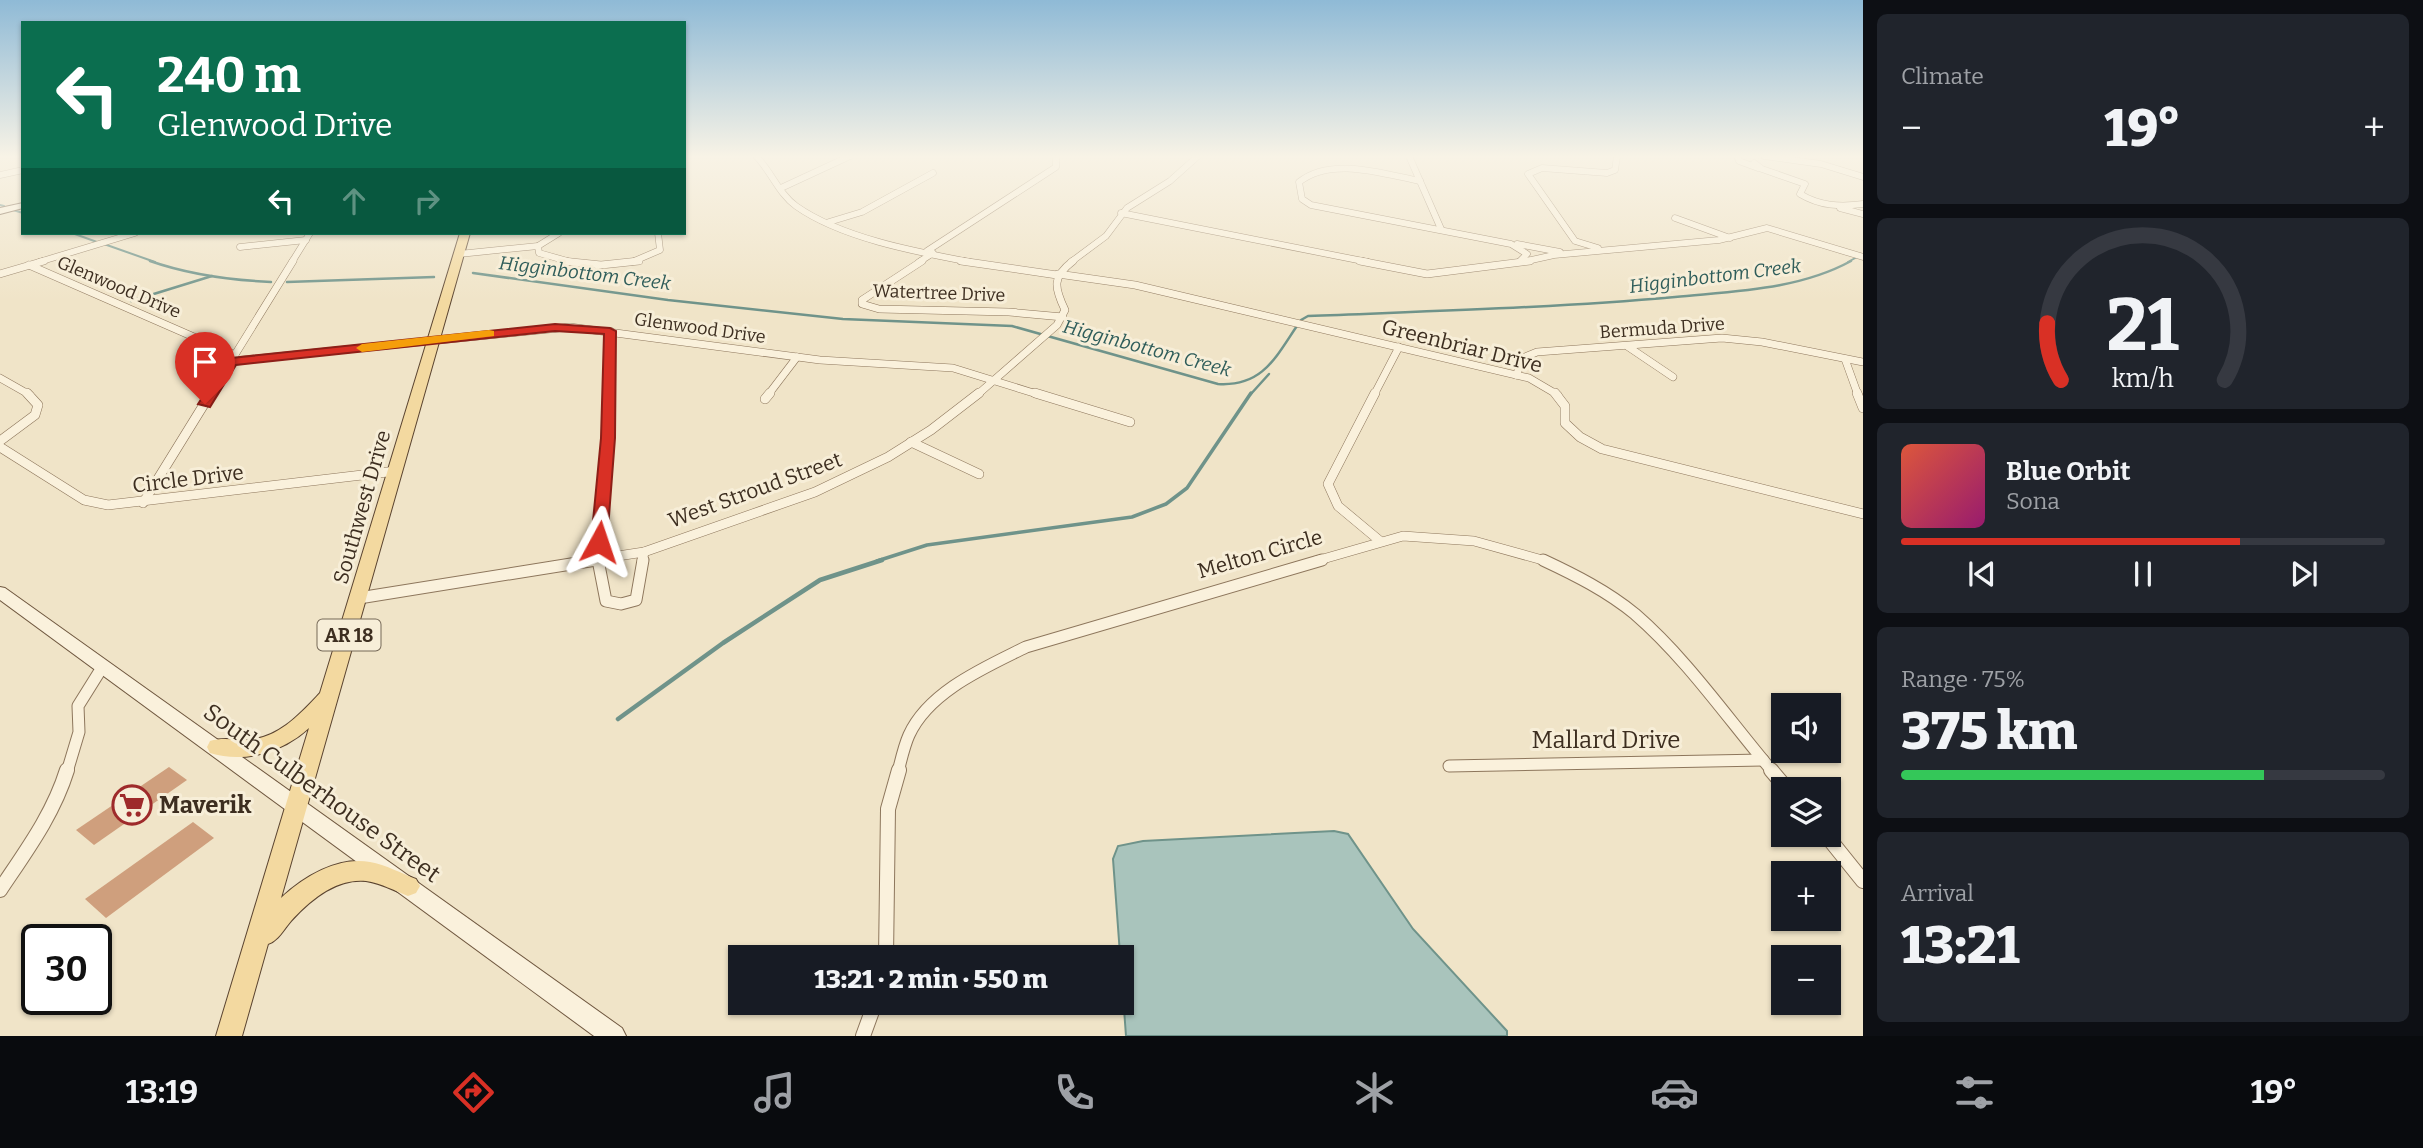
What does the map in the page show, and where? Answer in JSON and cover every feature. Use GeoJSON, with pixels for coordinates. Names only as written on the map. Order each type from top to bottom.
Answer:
{"type":"FeatureCollection","features":[{"type":"Feature","properties":{"kind":"main road","name":"Southwest Drive"},"geometry":{"type":"LineString","coordinates":[[229,1036],[464,235]]}},
{"type":"Feature","properties":{"kind":"main road"},"geometry":{"type":"LineString","coordinates":[[216,747],[256,747],[290,734],[332,692]]}},
{"type":"Feature","properties":{"kind":"main road"},"geometry":{"type":"LineString","coordinates":[[256,951],[288,904],[321,883],[366,871],[408,886]]}},
{"type":"Feature","properties":{"kind":"street","name":"Greenbriar Drive"},"geometry":{"type":"LineString","coordinates":[[794,204],[829,222],[930,252],[1009,270],[1125,283],[1516,375],[1540,382],[1559,395],[1565,406],[1565,423],[1580,437],[1602,449],[1863,514]]}},
{"type":"Feature","properties":{"kind":"street"},"geometry":{"type":"LineString","coordinates":[[829,222],[862,212],[876,204]]}},
{"type":"Feature","properties":{"kind":"street"},"geometry":{"type":"LineString","coordinates":[[930,252],[1001,204]]}},
{"type":"Feature","properties":{"kind":"street"},"geometry":{"type":"LineString","coordinates":[[1063,317],[1065,306],[1055,289],[1058,275],[1105,236],[1121,214],[1133,204]]}},
{"type":"Feature","properties":{"kind":"street"},"geometry":{"type":"LineString","coordinates":[[1310,204],[1570,253]]}},
{"type":"Feature","properties":{"kind":"street"},"geometry":{"type":"LineString","coordinates":[[1430,204],[1441,229]]}},
{"type":"Feature","properties":{"kind":"street"},"geometry":{"type":"LineString","coordinates":[[1550,204],[1579,253]]}},
{"type":"Feature","properties":{"kind":"street"},"geometry":{"type":"LineString","coordinates":[[1827,204],[1863,214]]}},
{"type":"Feature","properties":{"kind":"street"},"geometry":{"type":"LineString","coordinates":[[1832,206],[1858,204]]}},
{"type":"Feature","properties":{"kind":"street"},"geometry":{"type":"LineString","coordinates":[[0,211],[21,206]]}},
{"type":"Feature","properties":{"kind":"street"},"geometry":{"type":"LineString","coordinates":[[1121,214],[1418,273],[1439,274],[1570,253],[1730,238],[1770,228],[1863,257]]}},
{"type":"Feature","properties":{"kind":"street"},"geometry":{"type":"LineString","coordinates":[[1675,218],[1730,238]]}},
{"type":"Feature","properties":{"kind":"street"},"geometry":{"type":"LineString","coordinates":[[1564,226],[1580,243],[1610,250]]}},
{"type":"Feature","properties":{"kind":"street"},"geometry":{"type":"LineString","coordinates":[[0,274],[128,235]]}},
{"type":"Feature","properties":{"kind":"street"},"geometry":{"type":"LineString","coordinates":[[459,254],[538,246],[556,235]]}},
{"type":"Feature","properties":{"kind":"street"},"geometry":{"type":"LineString","coordinates":[[538,246],[539,253],[551,258],[621,265],[645,260],[658,252],[658,235]]}},
{"type":"Feature","properties":{"kind":"street"},"geometry":{"type":"LineString","coordinates":[[240,247],[308,236]]}},
{"type":"Feature","properties":{"kind":"street"},"geometry":{"type":"LineString","coordinates":[[143,503],[308,236]]}},
{"type":"Feature","properties":{"kind":"street"},"geometry":{"type":"LineString","coordinates":[[1492,239],[1525,252],[1527,257],[1516,262]]}},
{"type":"Feature","properties":{"kind":"street","name":"Watertree Drive"},"geometry":{"type":"LineString","coordinates":[[930,252],[862,300],[862,304],[879,309],[1009,312],[1063,317]]}},
{"type":"Feature","properties":{"kind":"street","name":"Glenwood Drive"},"geometry":{"type":"LineString","coordinates":[[29,265],[233,358],[434,341],[555,327],[610,331],[797,357],[953,368],[1130,422]]}},
{"type":"Feature","properties":{"kind":"street","name":"West Stroud Street"},"geometry":{"type":"LineString","coordinates":[[359,598],[643,552],[815,492],[854,475],[911,442],[996,380],[1058,325],[1063,317]]}},
{"type":"Feature","properties":{"kind":"street"},"geometry":{"type":"LineString","coordinates":[[610,331],[608,438],[598,560],[606,601],[621,604],[636,600],[643,552]]}},
{"type":"Feature","properties":{"kind":"street","name":"Bermuda Drive"},"geometry":{"type":"LineString","coordinates":[[1516,375],[1525,357],[1537,352],[1732,339],[1863,362]]}},
{"type":"Feature","properties":{"kind":"street"},"geometry":{"type":"LineString","coordinates":[[1626,345],[1673,377]]}},
{"type":"Feature","properties":{"kind":"street"},"geometry":{"type":"LineString","coordinates":[[1380,541],[1338,506],[1328,484],[1399,347]]}},
{"type":"Feature","properties":{"kind":"street"},"geometry":{"type":"LineString","coordinates":[[765,399],[797,357]]}},
{"type":"Feature","properties":{"kind":"street"},"geometry":{"type":"LineString","coordinates":[[1846,359],[1863,408]]}},
{"type":"Feature","properties":{"kind":"street"},"geometry":{"type":"LineString","coordinates":[[0,378],[29,394],[38,405],[35,415],[0,441]]}},
{"type":"Feature","properties":{"kind":"street"},"geometry":{"type":"LineString","coordinates":[[911,442],[979,474]]}},
{"type":"Feature","properties":{"kind":"street","name":"Circle Drive"},"geometry":{"type":"LineString","coordinates":[[0,447],[84,500],[108,505],[143,503],[396,471]]}},
{"type":"Feature","properties":{"kind":"street","name":"Melton Circle"},"geometry":{"type":"LineString","coordinates":[[886,945],[889,800],[901,753],[908,736],[925,710],[980,670],[1026,647],[1380,541],[1426,535],[1496,544],[1549,562],[1605,592],[1639,616],[1777,777]]}},
{"type":"Feature","properties":{"kind":"street","name":"South Culberhouse Street"},"geometry":{"type":"LineString","coordinates":[[0,592],[614,1036]]}},
{"type":"Feature","properties":{"kind":"street"},"geometry":{"type":"LineString","coordinates":[[0,890],[41,830],[60,793],[76,743],[78,706],[103,666]]}},
{"type":"Feature","properties":{"kind":"street","name":"Mallard Drive"},"geometry":{"type":"LineString","coordinates":[[1449,766],[1763,760]]}},
{"type":"Feature","properties":{"kind":"street"},"geometry":{"type":"LineString","coordinates":[[1836,847],[1863,881]]}},
{"type":"Feature","properties":{"kind":"street"},"geometry":{"type":"LineString","coordinates":[[863,1036],[871,1015]]}},
{"type":"Feature","properties":{"kind":"water"},"geometry":{"type":"Polygon","coordinates":[[[1334,831],[1348,834],[1413,929],[1507,1031],[1507,1036],[1126,1036],[1124,1015],[1134,1015],[1134,945],[1119,945],[1113,859],[1118,846],[1143,841],[1334,831]]]}},
{"type":"Feature","properties":{"kind":"building","name":"Maverik"},"geometry":{"type":"Polygon","coordinates":[[[169,767],[187,780],[94,845],[76,830],[169,767]]]}},
{"type":"Feature","properties":{"kind":"building","name":"Maverik"},"geometry":{"type":"Polygon","coordinates":[[[193,822],[214,838],[106,918],[85,899],[193,822]]]}},
{"type":"Feature","properties":{"kind":"waterway","name":"Higginbottom Creek"},"geometry":{"type":"LineString","coordinates":[[0,205],[4,206]]}},
{"type":"Feature","properties":{"kind":"waterway","name":"Higginbottom Creek"},"geometry":{"type":"LineString","coordinates":[[13,210],[21,212]]}},
{"type":"Feature","properties":{"kind":"waterway","name":"Higginbottom Creek"},"geometry":{"type":"LineString","coordinates":[[78,235],[97,242]]}},
{"type":"Feature","properties":{"kind":"waterway","name":"Higginbottom Creek"},"geometry":{"type":"LineString","coordinates":[[104,244],[155,262]]}},
{"type":"Feature","properties":{"kind":"waterway","name":"Higginbottom Creek"},"geometry":{"type":"LineString","coordinates":[[1848,262],[1857,257]]}},
{"type":"Feature","properties":{"kind":"waterway","name":"Higginbottom Creek"},"geometry":{"type":"LineString","coordinates":[[150,261],[211,276]]}},
{"type":"Feature","properties":{"kind":"waterway","name":"Higginbottom Creek"},"geometry":{"type":"LineString","coordinates":[[473,273],[668,300],[843,319],[1012,326],[1218,384],[1234,384],[1259,374],[1268,366],[1301,320],[1308,316],[1537,307],[1720,293],[1788,284],[1831,271],[1851,261]]}},
{"type":"Feature","properties":{"kind":"waterway"},"geometry":{"type":"LineString","coordinates":[[131,301],[211,276]]}},
{"type":"Feature","properties":{"kind":"waterway","name":"Higginbottom Creek"},"geometry":{"type":"LineString","coordinates":[[211,276],[271,282]]}},
{"type":"Feature","properties":{"kind":"waterway","name":"Higginbottom Creek"},"geometry":{"type":"LineString","coordinates":[[287,282],[434,277]]}},
{"type":"Feature","properties":{"kind":"waterway"},"geometry":{"type":"LineString","coordinates":[[1250,395],[1269,374]]}},
{"type":"Feature","properties":{"kind":"waterway"},"geometry":{"type":"LineString","coordinates":[[877,561],[927,545],[1132,517],[1166,504],[1187,488],[1251,393]]}},
{"type":"Feature","properties":{"kind":"waterway"},"geometry":{"type":"LineString","coordinates":[[618,719],[723,643],[820,580],[882,560]]}},
{"type":"Feature","properties":{"kind":"slow traffic"},"geometry":{"type":"LineString","coordinates":[[362,348],[489,334]]}},
{"type":"Feature","properties":{"kind":"place","name":"Maverik"},"geometry":{"type":"Point","coordinates":[132,805]}},
{"type":"Feature","properties":{"kind":"route"},"geometry":{"type":"LineString","coordinates":[[205,404],[231,361],[555,327],[610,331],[608,438],[599,542]]}}]}
